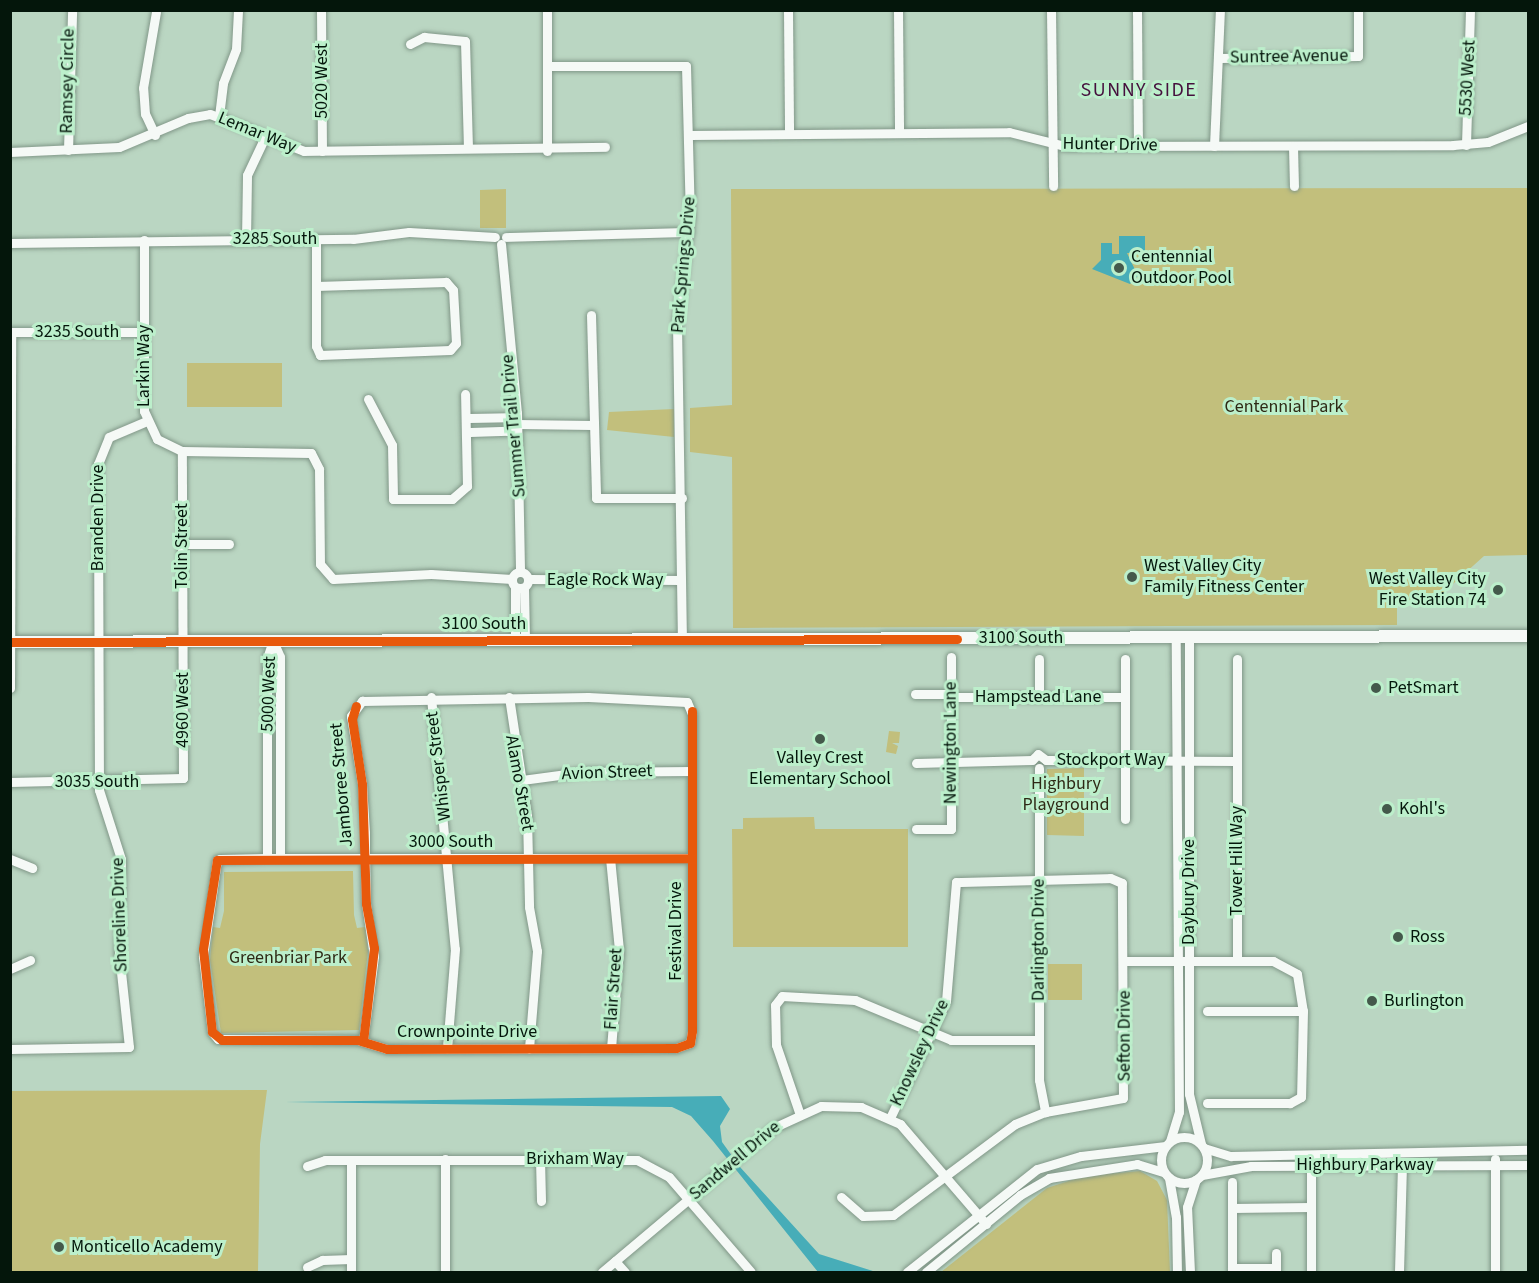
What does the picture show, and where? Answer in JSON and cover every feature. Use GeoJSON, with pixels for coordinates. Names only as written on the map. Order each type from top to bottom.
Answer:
{"type":"FeatureCollection","features":[{"type":"Feature","properties":{"kind":"main road","name":"3100 South"},"geometry":{"type":"LineString","coordinates":[[11,642],[1528,636]]}},
{"type":"Feature","properties":{"kind":"street"},"geometry":{"type":"LineString","coordinates":[[219,116],[223,82],[236,49],[238,10]]}},
{"type":"Feature","properties":{"kind":"street","name":"5020 West"},"geometry":{"type":"LineString","coordinates":[[321,10],[322,151]]}},
{"type":"Feature","properties":{"kind":"street"},"geometry":{"type":"LineString","coordinates":[[547,10],[547,151]]}},
{"type":"Feature","properties":{"kind":"street"},"geometry":{"type":"LineString","coordinates":[[788,10],[789,133]]}},
{"type":"Feature","properties":{"kind":"street"},"geometry":{"type":"LineString","coordinates":[[898,10],[899,132]]}},
{"type":"Feature","properties":{"kind":"street"},"geometry":{"type":"LineString","coordinates":[[1051,10],[1053,186]]}},
{"type":"Feature","properties":{"kind":"street"},"geometry":{"type":"LineString","coordinates":[[1137,10],[1138,146]]}},
{"type":"Feature","properties":{"kind":"street"},"geometry":{"type":"LineString","coordinates":[[1214,146],[1220,58],[1220,10]]}},
{"type":"Feature","properties":{"kind":"street","name":"Suntree Avenue"},"geometry":{"type":"LineString","coordinates":[[1220,58],[1358,56],[1358,10]]}},
{"type":"Feature","properties":{"kind":"street","name":"5530 West"},"geometry":{"type":"LineString","coordinates":[[1466,145],[1470,10]]}},
{"type":"Feature","properties":{"kind":"street","name":"Ramsey Circle"},"geometry":{"type":"LineString","coordinates":[[68,150],[72,12]]}},
{"type":"Feature","properties":{"kind":"street"},"geometry":{"type":"LineString","coordinates":[[155,135],[145,114],[143,88],[156,12]]}},
{"type":"Feature","properties":{"kind":"street"},"geometry":{"type":"LineString","coordinates":[[410,44],[424,37],[465,41],[468,147]]}},
{"type":"Feature","properties":{"kind":"street","name":"Park Springs Drive"},"geometry":{"type":"LineString","coordinates":[[547,66],[686,66],[690,135],[689,232],[677,324],[682,498],[682,639]]}},
{"type":"Feature","properties":{"kind":"street","name":"Lemar Way"},"geometry":{"type":"LineString","coordinates":[[10,153],[119,147],[155,135],[188,118],[219,116],[293,150],[468,147],[547,151],[605,147]]}},
{"type":"Feature","properties":{"kind":"street","name":"Hunter Drive"},"geometry":{"type":"LineString","coordinates":[[690,135],[1015,132],[1052,143],[1138,146],[1466,145],[1528,126]]}},
{"type":"Feature","properties":{"kind":"street"},"geometry":{"type":"LineString","coordinates":[[246,240],[247,175],[265,138]]}},
{"type":"Feature","properties":{"kind":"street"},"geometry":{"type":"LineString","coordinates":[[1293,146],[1294,186]]}},
{"type":"Feature","properties":{"kind":"street","name":"3285 South"},"geometry":{"type":"LineString","coordinates":[[10,243],[316,239],[403,232],[500,240],[689,232]]}},
{"type":"Feature","properties":{"kind":"street"},"geometry":{"type":"LineString","coordinates":[[316,239],[316,286],[316,346],[322,357],[450,350],[457,340],[449,283],[405,279],[316,286]]}},
{"type":"Feature","properties":{"kind":"street","name":"Larkin Way"},"geometry":{"type":"LineString","coordinates":[[144,240],[145,422],[162,444],[182,451],[311,453]]}},
{"type":"Feature","properties":{"kind":"street","name":"Summer Trail Drive"},"geometry":{"type":"LineString","coordinates":[[500,240],[517,424],[520,583]]}},
{"type":"Feature","properties":{"kind":"street"},"geometry":{"type":"LineString","coordinates":[[591,315],[592,425],[596,498],[682,498]]}},
{"type":"Feature","properties":{"kind":"street"},"geometry":{"type":"LineString","coordinates":[[10,688],[11,332]]}},
{"type":"Feature","properties":{"kind":"street","name":"3235 South"},"geometry":{"type":"LineString","coordinates":[[11,332],[144,332]]}},
{"type":"Feature","properties":{"kind":"street"},"geometry":{"type":"LineString","coordinates":[[368,399],[392,445],[393,499],[453,500],[464,494],[470,432],[465,394]]}},
{"type":"Feature","properties":{"kind":"street"},"geometry":{"type":"LineString","coordinates":[[469,418],[492,418],[517,424],[592,425]]}},
{"type":"Feature","properties":{"kind":"street"},"geometry":{"type":"LineString","coordinates":[[492,418],[493,431]]}},
{"type":"Feature","properties":{"kind":"street","name":"Branden Drive"},"geometry":{"type":"LineString","coordinates":[[98,642],[99,453],[116,432],[145,422]]}},
{"type":"Feature","properties":{"kind":"street"},"geometry":{"type":"LineString","coordinates":[[470,432],[508,431],[517,424]]}},
{"type":"Feature","properties":{"kind":"street","name":"Tolin Street"},"geometry":{"type":"LineString","coordinates":[[182,451],[182,641]]}},
{"type":"Feature","properties":{"kind":"street","name":"Eagle Rock Way"},"geometry":{"type":"LineString","coordinates":[[311,453],[320,469],[320,564],[330,577],[391,580],[431,574],[520,583],[681,580]]}},
{"type":"Feature","properties":{"kind":"street"},"geometry":{"type":"LineString","coordinates":[[182,544],[229,544]]}},
{"type":"Feature","properties":{"kind":"street"},"geometry":{"type":"LineString","coordinates":[[520,583],[520,640]]}},
{"type":"Feature","properties":{"kind":"street","name":"Daybury Drive"},"geometry":{"type":"LineString","coordinates":[[1167,1144],[1179,1112],[1176,760],[1183,638]]}},
{"type":"Feature","properties":{"kind":"street","name":"Daybury Drive"},"geometry":{"type":"LineString","coordinates":[[1183,638],[1189,761],[1190,1104],[1202,1146]]}},
{"type":"Feature","properties":{"kind":"street","name":"4960 West"},"geometry":{"type":"LineString","coordinates":[[182,641],[183,778]]}},
{"type":"Feature","properties":{"kind":"street","name":"5000 West"},"geometry":{"type":"LineString","coordinates":[[267,858],[267,658],[273,641]]}},
{"type":"Feature","properties":{"kind":"street","name":"5000 West"},"geometry":{"type":"LineString","coordinates":[[273,641],[280,657],[280,858]]}},
{"type":"Feature","properties":{"kind":"street","name":"Shoreline Drive"},"geometry":{"type":"LineString","coordinates":[[10,1049],[129,1047],[119,954],[121,859],[100,807],[98,642]]}},
{"type":"Feature","properties":{"kind":"street","name":"Newington Lane"},"geometry":{"type":"LineString","coordinates":[[916,829],[951,829],[951,657]]}},
{"type":"Feature","properties":{"kind":"street"},"geometry":{"type":"LineString","coordinates":[[1039,659],[1039,697]]}},
{"type":"Feature","properties":{"kind":"street"},"geometry":{"type":"LineString","coordinates":[[1125,659],[1125,819]]}},
{"type":"Feature","properties":{"kind":"street","name":"Tower Hill Way"},"geometry":{"type":"LineString","coordinates":[[1237,659],[1237,961]]}},
{"type":"Feature","properties":{"kind":"street","name":"Hampstead Lane"},"geometry":{"type":"LineString","coordinates":[[915,694],[1125,697]]}},
{"type":"Feature","properties":{"kind":"street","name":"Festival Drive"},"geometry":{"type":"LineString","coordinates":[[356,706],[369,699],[431,697],[681,698],[692,711],[690,1043]]}},
{"type":"Feature","properties":{"kind":"street","name":"Whisper Street"},"geometry":{"type":"LineString","coordinates":[[431,697],[456,958],[447,1049]]}},
{"type":"Feature","properties":{"kind":"street","name":"Alamo Street"},"geometry":{"type":"LineString","coordinates":[[509,697],[522,780],[529,858],[529,907],[537,951],[529,1048]]}},
{"type":"Feature","properties":{"kind":"street","name":"Jamboree Street"},"geometry":{"type":"LineString","coordinates":[[356,706],[352,719],[374,956],[363,1041]]}},
{"type":"Feature","properties":{"kind":"street","name":"Stockport Way"},"geometry":{"type":"LineString","coordinates":[[916,763],[1237,761]]}},
{"type":"Feature","properties":{"kind":"street","name":"Darlington Drive"},"geometry":{"type":"LineString","coordinates":[[1039,763],[1039,1040],[1045,1112]]}},
{"type":"Feature","properties":{"kind":"street","name":"Avion Street"},"geometry":{"type":"LineString","coordinates":[[522,780],[580,772],[692,771]]}},
{"type":"Feature","properties":{"kind":"street","name":"3035 South"},"geometry":{"type":"LineString","coordinates":[[10,782],[99,782],[183,778]]}},
{"type":"Feature","properties":{"kind":"street","name":"Flair Street"},"geometry":{"type":"LineString","coordinates":[[610,858],[618,949],[611,1048]]}},
{"type":"Feature","properties":{"kind":"street","name":"3000 South"},"geometry":{"type":"LineString","coordinates":[[212,1032],[203,956],[212,864],[220,859],[692,858]]}},
{"type":"Feature","properties":{"kind":"street"},"geometry":{"type":"LineString","coordinates":[[10,859],[32,868]]}},
{"type":"Feature","properties":{"kind":"street","name":"Knowsley Drive"},"geometry":{"type":"LineString","coordinates":[[890,1118],[933,1034],[951,977],[956,882],[1039,878]]}},
{"type":"Feature","properties":{"kind":"street","name":"Sefton Drive"},"geometry":{"type":"LineString","coordinates":[[841,1197],[857,1214],[887,1217],[995,1135],[1045,1112],[1123,1098],[1125,961],[1122,883],[1039,878]]}},
{"type":"Feature","properties":{"kind":"street"},"geometry":{"type":"LineString","coordinates":[[10,969],[30,960]]}},
{"type":"Feature","properties":{"kind":"street"},"geometry":{"type":"LineString","coordinates":[[1125,961],[1272,961],[1291,967],[1300,980],[1303,1011],[1298,1101],[1207,1103]]}},
{"type":"Feature","properties":{"kind":"street"},"geometry":{"type":"LineString","coordinates":[[800,1112],[778,1053],[780,997],[855,1000],[951,1040],[1039,1040]]}},
{"type":"Feature","properties":{"kind":"street"},"geometry":{"type":"LineString","coordinates":[[1207,1011],[1303,1011]]}},
{"type":"Feature","properties":{"kind":"street","name":"Crownpointe Drive"},"geometry":{"type":"LineString","coordinates":[[212,1032],[222,1040],[363,1041],[387,1049],[611,1048],[690,1043]]}},
{"type":"Feature","properties":{"kind":"street","name":"Sandwell Drive"},"geometry":{"type":"LineString","coordinates":[[602,1272],[689,1199],[800,1112],[841,1104],[890,1118],[945,1174],[986,1224]]}},
{"type":"Feature","properties":{"kind":"street"},"geometry":{"type":"LineString","coordinates":[[907,1272],[1018,1180],[1051,1164],[1167,1144],[1183,1136],[1202,1146],[1199,1177],[1187,1207],[1190,1272]]}},
{"type":"Feature","properties":{"kind":"street"},"geometry":{"type":"LineString","coordinates":[[1167,1144],[1166,1175],[1176,1217],[1177,1272]]}},
{"type":"Feature","properties":{"kind":"street","name":"Highbury Parkway"},"geometry":{"type":"LineString","coordinates":[[1202,1146],[1231,1156],[1310,1152],[1528,1150]]}},
{"type":"Feature","properties":{"kind":"street"},"geometry":{"type":"LineString","coordinates":[[1495,1150],[1495,1272]]}},
{"type":"Feature","properties":{"kind":"street"},"geometry":{"type":"LineString","coordinates":[[1310,1152],[1311,1272]]}},
{"type":"Feature","properties":{"kind":"street"},"geometry":{"type":"LineString","coordinates":[[445,1159],[445,1272]]}},
{"type":"Feature","properties":{"kind":"street"},"geometry":{"type":"LineString","coordinates":[[540,1159],[541,1201]]}},
{"type":"Feature","properties":{"kind":"street","name":"Brixham Way"},"geometry":{"type":"LineString","coordinates":[[307,1166],[321,1160],[637,1160],[662,1171],[751,1272]]}},
{"type":"Feature","properties":{"kind":"street"},"geometry":{"type":"LineString","coordinates":[[351,1160],[351,1272]]}},
{"type":"Feature","properties":{"kind":"street"},"geometry":{"type":"LineString","coordinates":[[926,1272],[1028,1189],[1062,1174],[1137,1164],[1182,1183],[1199,1177]]}},
{"type":"Feature","properties":{"kind":"street"},"geometry":{"type":"LineString","coordinates":[[1398,1272],[1401,1165]]}},
{"type":"Feature","properties":{"kind":"street","name":"Highbury Parkway"},"geometry":{"type":"LineString","coordinates":[[1199,1177],[1244,1166],[1528,1165]]}},
{"type":"Feature","properties":{"kind":"street"},"geometry":{"type":"LineString","coordinates":[[1232,1182],[1232,1270],[1276,1270],[1276,1253]]}},
{"type":"Feature","properties":{"kind":"street"},"geometry":{"type":"LineString","coordinates":[[1232,1208],[1311,1208]]}},
{"type":"Feature","properties":{"kind":"street"},"geometry":{"type":"LineString","coordinates":[[307,1267],[322,1260],[351,1259]]}},
{"type":"Feature","properties":{"kind":"street"},"geometry":{"type":"LineString","coordinates":[[615,1261],[625,1272]]}},
{"type":"Feature","properties":{"kind":"green space","name":"Centennial Park"},"geometry":{"type":"Polygon","coordinates":[[[1528,188],[1528,555],[1484,556],[1444,592],[1397,603],[1397,625],[733,628],[732,457],[690,452],[690,408],[732,405],[731,189],[1528,188]]]}},
{"type":"Feature","properties":{"kind":"green space"},"geometry":{"type":"Polygon","coordinates":[[[506,189],[506,228],[480,228],[480,190],[506,189]]]}},
{"type":"Feature","properties":{"kind":"green space"},"geometry":{"type":"Polygon","coordinates":[[[187,363],[282,363],[282,407],[187,407],[187,363]]]}},
{"type":"Feature","properties":{"kind":"green space"},"geometry":{"type":"Polygon","coordinates":[[[674,409],[674,437],[607,430],[609,412],[674,409]]]}},
{"type":"Feature","properties":{"kind":"green space"},"geometry":{"type":"Polygon","coordinates":[[[889,731],[900,732],[899,743],[892,743],[898,746],[896,754],[886,752],[889,731]]]}},
{"type":"Feature","properties":{"kind":"green space","name":"Highbury Playground"},"geometry":{"type":"Polygon","coordinates":[[[1084,768],[1084,836],[1047,835],[1047,769],[1084,768]]]}},
{"type":"Feature","properties":{"kind":"green space"},"geometry":{"type":"Polygon","coordinates":[[[814,817],[815,829],[908,829],[908,947],[733,947],[732,829],[743,829],[743,818],[814,817]]]}},
{"type":"Feature","properties":{"kind":"green space","name":"Greenbriar Park"},"geometry":{"type":"Polygon","coordinates":[[[353,871],[354,915],[357,928],[365,927],[368,951],[359,1030],[221,1033],[210,960],[213,927],[220,928],[224,911],[224,872],[353,871]]]}},
{"type":"Feature","properties":{"kind":"green space"},"geometry":{"type":"Polygon","coordinates":[[[1048,964],[1082,964],[1082,1000],[1048,1000],[1048,964]]]}},
{"type":"Feature","properties":{"kind":"green space"},"geometry":{"type":"Polygon","coordinates":[[[267,1090],[260,1144],[258,1272],[11,1272],[11,1091],[267,1090]]]}},
{"type":"Feature","properties":{"kind":"green space"},"geometry":{"type":"Polygon","coordinates":[[[1140,1171],[1157,1181],[1167,1200],[1170,1272],[941,1272],[1047,1188],[1084,1176],[1140,1171]]]}},
{"type":"Feature","properties":{"kind":"water"},"geometry":{"type":"Polygon","coordinates":[[[1119,236],[1145,236],[1145,253],[1127,253],[1138,276],[1130,284],[1092,269],[1101,260],[1101,243],[1112,243],[1112,254],[1119,254],[1119,236]]]}},
{"type":"Feature","properties":{"kind":"water"},"geometry":{"type":"Polygon","coordinates":[[[721,1096],[730,1109],[720,1126],[722,1142],[740,1167],[819,1254],[876,1272],[818,1272],[691,1116],[672,1107],[285,1102],[721,1096]]]}},
{"type":"Feature","properties":{"kind":"cycle path"},"geometry":{"type":"LineString","coordinates":[[10,642],[957,639]]}},
{"type":"Feature","properties":{"kind":"cycle path"},"geometry":{"type":"LineString","coordinates":[[356,706],[352,719],[362,784],[366,904],[374,948],[363,1041]]}},
{"type":"Feature","properties":{"kind":"cycle path"},"geometry":{"type":"LineString","coordinates":[[692,711],[692,1031],[690,1043],[676,1048],[387,1049],[358,1040],[222,1040],[212,1032],[203,949],[217,860],[692,858]]}},
{"type":"Feature","properties":{"kind":"place","name":"Centennial Outdoor Pool"},"geometry":{"type":"Point","coordinates":[1119,268]}},
{"type":"Feature","properties":{"kind":"place","name":"West Valley City Family Fitness Center"},"geometry":{"type":"Point","coordinates":[1132,577]}},
{"type":"Feature","properties":{"kind":"place","name":"West Valley City Fire Station 74"},"geometry":{"type":"Point","coordinates":[1498,590]}},
{"type":"Feature","properties":{"kind":"place","name":"PetSmart"},"geometry":{"type":"Point","coordinates":[1376,688]}},
{"type":"Feature","properties":{"kind":"place","name":"Valley Crest Elementary School"},"geometry":{"type":"Point","coordinates":[820,739]}},
{"type":"Feature","properties":{"kind":"place","name":"Kohl's"},"geometry":{"type":"Point","coordinates":[1387,809]}},
{"type":"Feature","properties":{"kind":"place","name":"Ross"},"geometry":{"type":"Point","coordinates":[1398,937]}},
{"type":"Feature","properties":{"kind":"place","name":"Burlington"},"geometry":{"type":"Point","coordinates":[1372,1001]}},
{"type":"Feature","properties":{"kind":"place","name":"Monticello Academy"},"geometry":{"type":"Point","coordinates":[59,1247]}},
{"type":"Feature","properties":{"kind":"district","name":"SUNNY SIDE"},"geometry":{"type":"Point","coordinates":[1139,90]}}]}
